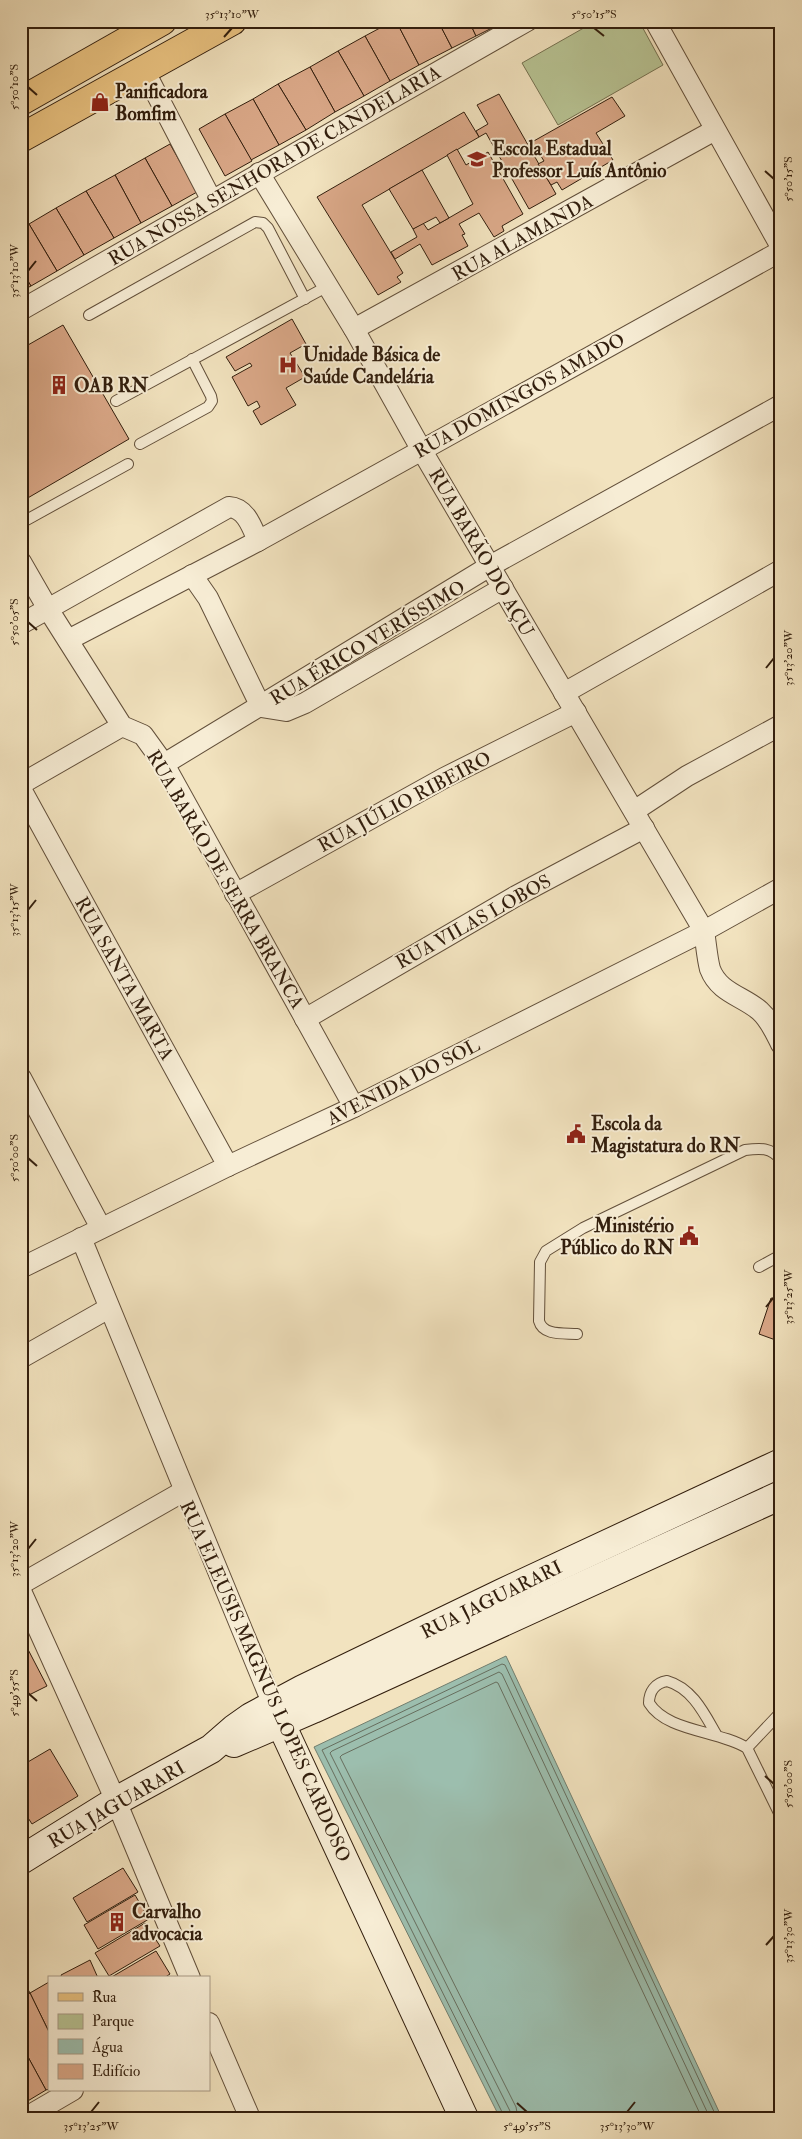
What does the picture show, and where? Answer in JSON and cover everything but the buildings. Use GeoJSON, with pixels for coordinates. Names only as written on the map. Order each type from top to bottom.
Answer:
{"type":"FeatureCollection","features":[{"type":"Feature","properties":{"kind":"main road"},"geometry":{"type":"LineString","coordinates":[[21,101],[162,21]]}},
{"type":"Feature","properties":{"kind":"main road"},"geometry":{"type":"LineString","coordinates":[[27,127],[144,70],[232,21]]}},
{"type":"Feature","properties":{"kind":"main road"},"geometry":{"type":"LineString","coordinates":[[27,127],[57,82]]}},
{"type":"Feature","properties":{"kind":"main road","name":"RUA JAGUARARI"},"geometry":{"type":"LineString","coordinates":[[277,1714],[502,1593],[781,1463]]}},
{"type":"Feature","properties":{"kind":"main road","name":"RUA JAGUARARI"},"geometry":{"type":"LineString","coordinates":[[21,1860],[116,1801],[211,1749],[234,1729],[277,1714],[778,1498]]}},
{"type":"Feature","properties":{"kind":"main road","name":"RUA ELEUSIS MAGNUS LOPES CARDOSO"},"geometry":{"type":"LineString","coordinates":[[277,1714],[464,2118]]}},
{"type":"Feature","properties":{"kind":"street"},"geometry":{"type":"LineString","coordinates":[[655,21],[781,249]]}},
{"type":"Feature","properties":{"kind":"street","name":"RUA NOSSA SENHORA DE CANDELARIA"},"geometry":{"type":"LineString","coordinates":[[21,310],[524,22]]}},
{"type":"Feature","properties":{"kind":"street"},"geometry":{"type":"LineString","coordinates":[[144,70],[212,200]]}},
{"type":"Feature","properties":{"kind":"street","name":"RUA ALAMANDA"},"geometry":{"type":"LineString","coordinates":[[354,329],[715,130]]}},
{"type":"Feature","properties":{"kind":"street","name":"RUA BARÃO DO AÇU"},"geometry":{"type":"LineString","coordinates":[[259,173],[354,329],[490,566],[704,931]]}},
{"type":"Feature","properties":{"kind":"street","name":"RUA DOMINGOS AMADO"},"geometry":{"type":"LineString","coordinates":[[68,640],[258,541],[781,249]]}},
{"type":"Feature","properties":{"kind":"street","name":"RUA ÉRICO VERÍSSIMO"},"geometry":{"type":"LineString","coordinates":[[164,764],[261,707],[490,566],[781,405]]}},
{"type":"Feature","properties":{"kind":"street"},"geometry":{"type":"LineString","coordinates":[[21,624],[228,507],[239,510],[247,518],[258,541]]}},
{"type":"Feature","properties":{"kind":"street"},"geometry":{"type":"LineString","coordinates":[[21,562],[48,609],[122,726],[21,784]]}},
{"type":"Feature","properties":{"kind":"street"},"geometry":{"type":"LineString","coordinates":[[564,693],[781,570]]}},
{"type":"Feature","properties":{"kind":"street"},"geometry":{"type":"LineString","coordinates":[[192,575],[208,598],[261,707],[286,711],[305,703],[503,588]]}},
{"type":"Feature","properties":{"kind":"street","name":"RUA JÚLIO RIBEIRO"},"geometry":{"type":"LineString","coordinates":[[235,894],[444,778],[576,712]]}},
{"type":"Feature","properties":{"kind":"street","name":"RUA VILAS LOBOS"},"geometry":{"type":"LineString","coordinates":[[305,1019],[516,896],[639,819],[687,776],[781,725]]}},
{"type":"Feature","properties":{"kind":"street","name":"RUA BARÃO DE SERRA BRANCA"},"geometry":{"type":"LineString","coordinates":[[122,726],[143,735],[164,764],[354,1107]]}},
{"type":"Feature","properties":{"kind":"street","name":"RUA SANTA MARTA"},"geometry":{"type":"LineString","coordinates":[[21,789],[228,1166]]}},
{"type":"Feature","properties":{"kind":"street","name":"AVENIDA DO SOL"},"geometry":{"type":"LineString","coordinates":[[21,1268],[228,1166],[354,1107],[704,931],[781,888]]}},
{"type":"Feature","properties":{"kind":"street"},"geometry":{"type":"LineString","coordinates":[[704,931],[710,969],[719,984],[725,990],[759,1010],[770,1022],[779,1041]]}},
{"type":"Feature","properties":{"kind":"street"},"geometry":{"type":"LineString","coordinates":[[21,1078],[101,1228]]}},
{"type":"Feature","properties":{"kind":"street","name":"RUA ELEUSIS MAGNUS LOPES CARDOSO"},"geometry":{"type":"LineString","coordinates":[[81,1238],[277,1714]]}},
{"type":"Feature","properties":{"kind":"street"},"geometry":{"type":"LineString","coordinates":[[21,1358],[109,1308]]}},
{"type":"Feature","properties":{"kind":"street"},"geometry":{"type":"LineString","coordinates":[[21,1584],[184,1491]]}},
{"type":"Feature","properties":{"kind":"street"},"geometry":{"type":"LineString","coordinates":[[21,1591],[116,1801],[189,1976]]}},
{"type":"Feature","properties":{"kind":"street"},"geometry":{"type":"LineString","coordinates":[[210,2025],[250,2118]]}},
{"type":"Feature","properties":{"kind":"street"},"geometry":{"type":"LineString","coordinates":[[24,2118],[70,2092]]}},
{"type":"Feature","properties":{"kind":"lane"},"geometry":{"type":"LineString","coordinates":[[89,315],[255,222],[263,223],[268,228],[305,299]]}},
{"type":"Feature","properties":{"kind":"lane"},"geometry":{"type":"LineString","coordinates":[[116,401],[328,286]]}},
{"type":"Feature","properties":{"kind":"lane"},"geometry":{"type":"LineString","coordinates":[[140,444],[208,407],[212,401],[192,359]]}},
{"type":"Feature","properties":{"kind":"lane"},"geometry":{"type":"LineString","coordinates":[[22,522],[128,464]]}},
{"type":"Feature","properties":{"kind":"lane"},"geometry":{"type":"LineString","coordinates":[[577,1334],[545,1331],[541,1327],[539,1321],[540,1262],[546,1251],[583,1228],[745,1150],[758,1148],[770,1150],[781,1160]]}},
{"type":"Feature","properties":{"kind":"lane"},"geometry":{"type":"LineString","coordinates":[[759,1267],[781,1255]]}},
{"type":"Feature","properties":{"kind":"lane"},"geometry":{"type":"LineString","coordinates":[[716,1734],[697,1704],[685,1691],[667,1681],[655,1686],[649,1697],[649,1703],[656,1712],[671,1722],[716,1734],[747,1748],[781,1818]]}},
{"type":"Feature","properties":{"kind":"lane"},"geometry":{"type":"LineString","coordinates":[[747,1748],[781,1712]]}},
{"type":"Feature","properties":{"kind":"green space"},"geometry":{"type":"Polygon","coordinates":[[[596,21],[639,21],[663,65],[558,125],[522,63],[596,21]]]}},
{"type":"Feature","properties":{"kind":"water"},"geometry":{"type":"Polygon","coordinates":[[[506,1656],[722,2118],[500,2118],[314,1747],[506,1656]]]}},
{"type":"Feature","properties":{"kind":"place","name":"Panificadora Bomfim"},"geometry":{"type":"Point","coordinates":[100,102]}},
{"type":"Feature","properties":{"kind":"place","name":"Escola Estadual Professor Luís Antônio"},"geometry":{"type":"Point","coordinates":[477,159]}},
{"type":"Feature","properties":{"kind":"place","name":"Unidade Básica de Saúde Candelária"},"geometry":{"type":"Point","coordinates":[288,365]}},
{"type":"Feature","properties":{"kind":"place","name":"OAB RN"},"geometry":{"type":"Point","coordinates":[59,385]}},
{"type":"Feature","properties":{"kind":"place","name":"Escola da Magistatura do RN"},"geometry":{"type":"Point","coordinates":[576,1134]}},
{"type":"Feature","properties":{"kind":"place","name":"Ministério Público do RN"},"geometry":{"type":"Point","coordinates":[689,1236]}},
{"type":"Feature","properties":{"kind":"place","name":"Carvalho advocacia"},"geometry":{"type":"Point","coordinates":[117,1922]}}]}
